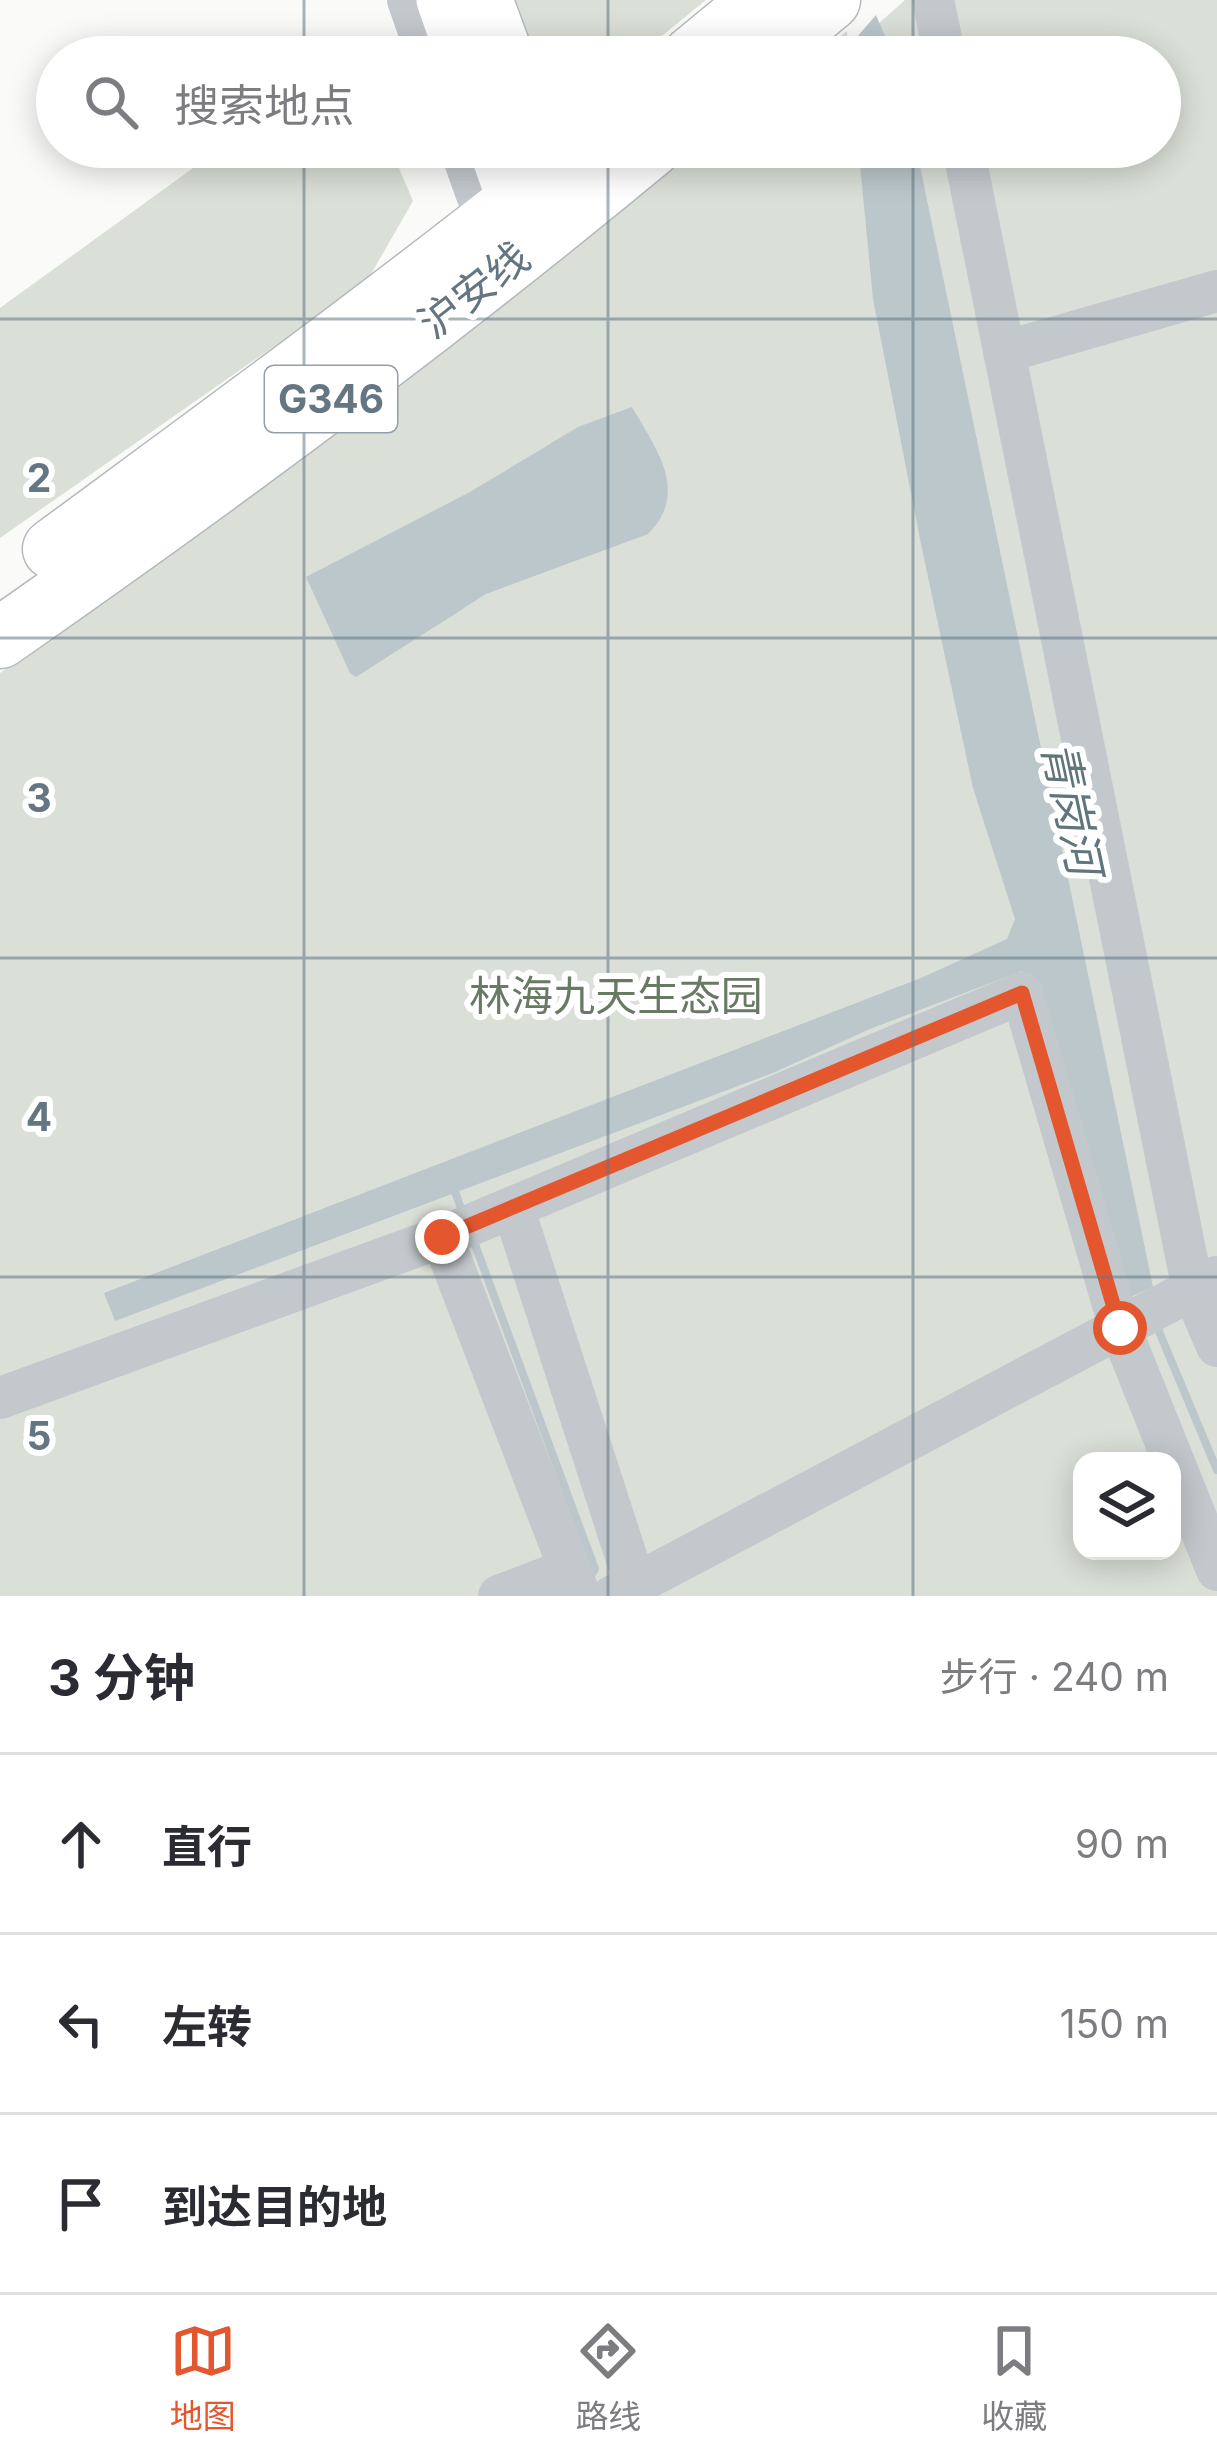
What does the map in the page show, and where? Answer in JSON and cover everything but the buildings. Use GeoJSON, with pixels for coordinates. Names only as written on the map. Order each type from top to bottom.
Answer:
{"type":"FeatureCollection","features":[{"type":"Feature","properties":{"kind":"highway"},"geometry":{"type":"LineString","coordinates":[[717,36],[761,0]]}},
{"type":"Feature","properties":{"kind":"highway"},"geometry":{"type":"LineString","coordinates":[[786,36],[830,0]]}},
{"type":"Feature","properties":{"kind":"highway","name":"沪安线"},"geometry":{"type":"LineString","coordinates":[[0,588],[538,190],[596,168]]}},
{"type":"Feature","properties":{"kind":"highway","name":"沪安线"},"geometry":{"type":"LineString","coordinates":[[0,638],[349,386],[538,190]]}},
{"type":"Feature","properties":{"kind":"main road"},"geometry":{"type":"LineString","coordinates":[[442,0],[455,36]]}},
{"type":"Feature","properties":{"kind":"main road"},"geometry":{"type":"LineString","coordinates":[[487,0],[500,36]]}},
{"type":"Feature","properties":{"kind":"main road"},"geometry":{"type":"LineString","coordinates":[[515,168],[538,190]]}},
{"type":"Feature","properties":{"kind":"street"},"geometry":{"type":"LineString","coordinates":[[408,0],[421,36]]}},
{"type":"Feature","properties":{"kind":"street"},"geometry":{"type":"LineString","coordinates":[[933,0],[941,36]]}},
{"type":"Feature","properties":{"kind":"street"},"geometry":{"type":"LineString","coordinates":[[498,168],[538,190]]}},
{"type":"Feature","properties":{"kind":"street"},"geometry":{"type":"LineString","coordinates":[[967,168],[1217,1346]]}},
{"type":"Feature","properties":{"kind":"street"},"geometry":{"type":"LineString","coordinates":[[1004,352],[1217,291]]}},
{"type":"Feature","properties":{"kind":"street"},"geometry":{"type":"LineString","coordinates":[[0,1398],[442,1237],[1022,993],[1120,1328],[1217,1570]]}},
{"type":"Feature","properties":{"kind":"street"},"geometry":{"type":"LineString","coordinates":[[513,1207],[624,1590],[1205,1283]]}},
{"type":"Feature","properties":{"kind":"street"},"geometry":{"type":"LineString","coordinates":[[442,1237],[575,1582],[499,1596]]}},
{"type":"Feature","properties":{"kind":"green space"},"geometry":{"type":"Polygon","coordinates":[[[498,0],[706,0],[662,36],[513,36],[498,0]]]}},
{"type":"Feature","properties":{"kind":"green space","name":"林海九天生态园"},"geometry":{"type":"Polygon","coordinates":[[[905,0],[1217,0],[1217,1596],[0,1596],[0,673],[435,359],[675,168],[1181,168],[1181,36],[865,36],[905,0]]]}},
{"type":"Feature","properties":{"kind":"green space"},"geometry":{"type":"Polygon","coordinates":[[[193,168],[399,168],[413,201],[367,281],[0,538],[0,308],[193,168]]]}},
{"type":"Feature","properties":{"kind":"shaded area"},"geometry":{"type":"Polygon","coordinates":[[[876,15],[885,36],[858,36],[876,15]]]}},
{"type":"Feature","properties":{"kind":"shaded area"},"geometry":{"type":"Polygon","coordinates":[[[860,168],[920,168],[1153,1287],[1126,1299],[1049,1030],[1022,971],[870,1029],[775,1072],[115,1321],[104,1293],[921,978],[1007,939],[1015,919],[973,788],[873,299],[860,168]]]}},
{"type":"Feature","properties":{"kind":"shaded area"},"geometry":{"type":"Polygon","coordinates":[[[632,407],[659,455],[668,486],[667,502],[648,534],[486,594],[356,677],[350,673],[306,577],[470,492],[578,427],[632,407]]]}},
{"type":"Feature","properties":{"kind":"waterway"},"geometry":{"type":"LineString","coordinates":[[452,1183],[463,1214]]}},
{"type":"Feature","properties":{"kind":"waterway"},"geometry":{"type":"LineString","coordinates":[[473,1239],[595,1569],[589,1579]]}},
{"type":"Feature","properties":{"kind":"waterway","name":"青岗河"},"geometry":{"type":"LineString","coordinates":[[1155,1322],[1217,1470]]}},
{"type":"Feature","properties":{"kind":"route"},"geometry":{"type":"LineString","coordinates":[[442,1237],[1022,993],[1120,1328]]}}]}
